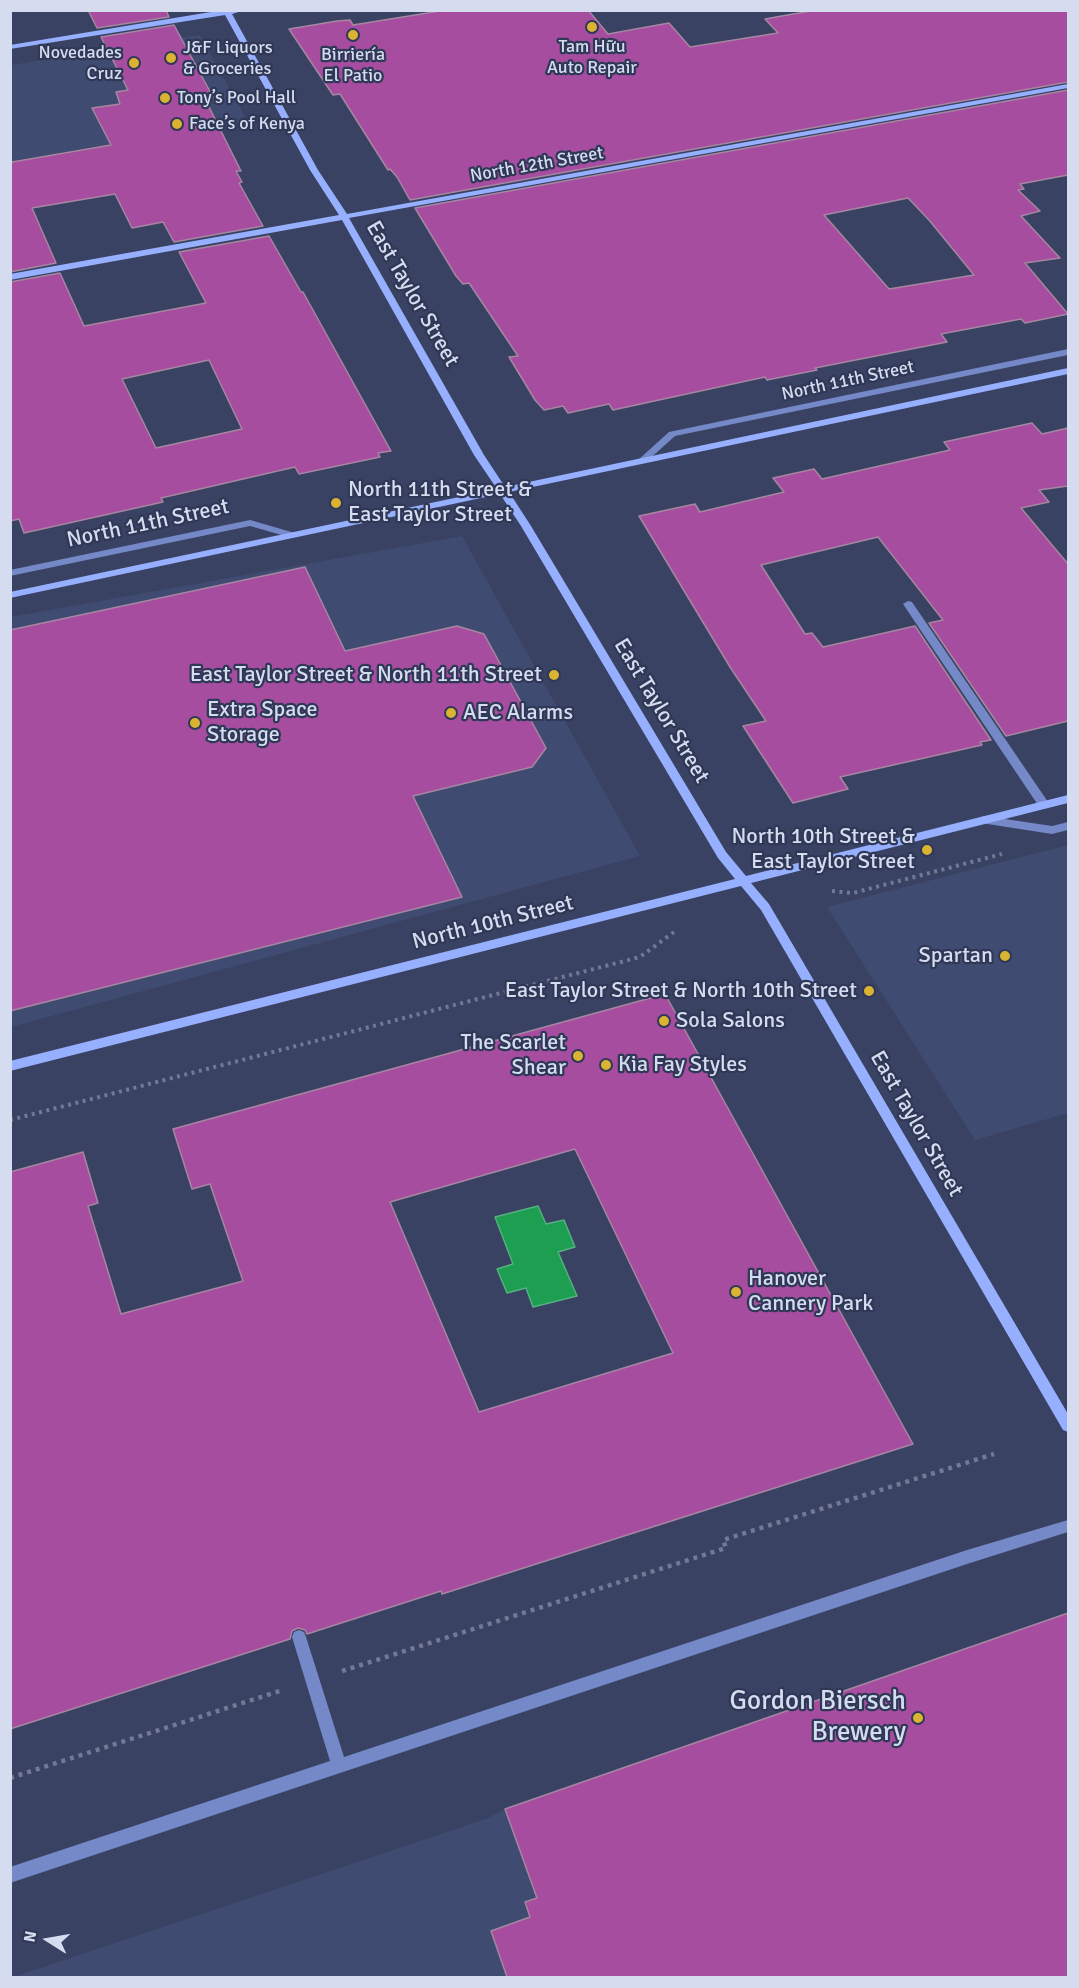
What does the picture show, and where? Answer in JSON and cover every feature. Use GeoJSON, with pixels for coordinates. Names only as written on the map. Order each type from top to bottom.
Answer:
{"type":"FeatureCollection","features":[{"type":"Feature","properties":{"kind":"main road"},"geometry":{"type":"LineString","coordinates":[[10,47],[242,10]]}},
{"type":"Feature","properties":{"kind":"main road","name":"East Taylor Street"},"geometry":{"type":"LineString","coordinates":[[226,12],[314,170],[344,216],[479,454],[722,855],[765,907],[1068,1426]]}},
{"type":"Feature","properties":{"kind":"main road","name":"North 12th Street"},"geometry":{"type":"LineString","coordinates":[[10,276],[1068,86]]}},
{"type":"Feature","properties":{"kind":"main road","name":"North 11th Street"},"geometry":{"type":"LineString","coordinates":[[10,595],[1068,371]]}},
{"type":"Feature","properties":{"kind":"main road","name":"North 10th Street"},"geometry":{"type":"LineString","coordinates":[[10,1066],[1068,799]]}},
{"type":"Feature","properties":{"kind":"lane","name":"North 11th Street"},"geometry":{"type":"LineString","coordinates":[[643,460],[672,434],[1068,352]]}},
{"type":"Feature","properties":{"kind":"lane","name":"North 11th Street"},"geometry":{"type":"LineString","coordinates":[[10,573],[250,523],[292,536]]}},
{"type":"Feature","properties":{"kind":"lane"},"geometry":{"type":"LineString","coordinates":[[908,604],[1044,805]]}},
{"type":"Feature","properties":{"kind":"lane","name":"North 10th Street"},"geometry":{"type":"LineString","coordinates":[[985,820],[1052,830],[1068,826]]}},
{"type":"Feature","properties":{"kind":"lane"},"geometry":{"type":"LineString","coordinates":[[10,1875],[967,1557],[1068,1526]]}},
{"type":"Feature","properties":{"kind":"lane"},"geometry":{"type":"LineString","coordinates":[[299,1637],[339,1766]]}},
{"type":"Feature","properties":{"kind":"path"},"geometry":{"type":"LineString","coordinates":[[829,891],[853,893],[985,859]]}},
{"type":"Feature","properties":{"kind":"path"},"geometry":{"type":"LineString","coordinates":[[10,1120],[640,957],[670,933],[678,931]]}},
{"type":"Feature","properties":{"kind":"path"},"geometry":{"type":"LineString","coordinates":[[10,1778],[726,1548],[723,1540],[994,1454]]}},
{"type":"Feature","properties":{"kind":"shaded area"},"geometry":{"type":"Polygon","coordinates":[[[200,35],[248,122],[11,161],[11,65],[200,35]]]}},
{"type":"Feature","properties":{"kind":"shaded area","name":"Extra Space Storage"},"geometry":{"type":"Polygon","coordinates":[[[462,536],[640,856],[11,1027],[11,617],[462,536]]]}},
{"type":"Feature","properties":{"kind":"shaded area","name":"Spartan"},"geometry":{"type":"Polygon","coordinates":[[[1068,845],[1068,1113],[975,1140],[827,907],[1068,845]]]}},
{"type":"Feature","properties":{"kind":"shaded area"},"geometry":{"type":"Polygon","coordinates":[[[538,1206],[546,1224],[564,1220],[575,1247],[558,1252],[577,1296],[533,1307],[526,1288],[507,1293],[497,1269],[513,1264],[495,1217],[538,1206]]]}},
{"type":"Feature","properties":{"kind":"shaded area","name":"Gordon Biersch Brewery"},"geometry":{"type":"Polygon","coordinates":[[[1062,1615],[1068,1627],[1068,1977],[11,1978],[488,1818],[505,1809],[1062,1615]]]}},
{"type":"Feature","properties":{"kind":"building"},"geometry":{"type":"Polygon","coordinates":[[[88,10],[166,10],[169,17],[97,28],[88,10]]]}},
{"type":"Feature","properties":{"kind":"building"},"geometry":{"type":"Polygon","coordinates":[[[446,10],[588,10],[608,34],[669,23],[690,47],[778,33],[765,19],[816,10],[1068,10],[1068,82],[410,200],[397,177],[390,169],[388,170],[340,94],[333,95],[289,29],[350,20],[353,25],[446,10]]]}},
{"type":"Feature","properties":{"kind":"building"},"geometry":{"type":"Polygon","coordinates":[[[174,25],[213,97],[205,99],[241,171],[236,171],[242,182],[239,183],[263,226],[174,242],[163,222],[132,228],[115,194],[32,208],[56,263],[10,272],[10,159],[12,162],[111,145],[92,108],[120,104],[116,92],[128,90],[101,37],[174,25]]]}},
{"type":"Feature","properties":{"kind":"building"},"geometry":{"type":"Polygon","coordinates":[[[1068,90],[1068,175],[1020,184],[1024,189],[1018,190],[1040,211],[1021,216],[1060,258],[1025,263],[1068,314],[1025,323],[1021,319],[941,334],[947,342],[815,368],[817,370],[767,380],[765,377],[613,410],[609,404],[568,413],[563,406],[544,410],[535,400],[509,357],[518,356],[469,283],[463,284],[456,276],[415,208],[1068,90]],[[908,198],[824,215],[889,289],[974,275],[908,198]]]}},
{"type":"Feature","properties":{"kind":"building"},"geometry":{"type":"Polygon","coordinates":[[[269,236],[303,292],[391,451],[378,453],[380,457],[299,474],[295,467],[161,498],[163,502],[24,533],[19,519],[10,521],[10,282],[60,273],[84,326],[206,303],[179,252],[269,236]],[[209,360],[122,379],[156,448],[242,429],[209,360]]]}},
{"type":"Feature","properties":{"kind":"building"},"geometry":{"type":"Polygon","coordinates":[[[1032,423],[1042,434],[1068,428],[1068,486],[1039,490],[1049,502],[1021,508],[1068,564],[1068,721],[1006,736],[929,623],[943,620],[878,537],[761,565],[805,634],[812,633],[823,647],[915,626],[991,740],[980,742],[982,745],[840,777],[848,789],[793,803],[743,726],[766,721],[730,667],[639,516],[695,504],[700,512],[784,492],[773,478],[814,469],[822,479],[950,450],[944,442],[1032,423]]]}},
{"type":"Feature","properties":{"kind":"building","name":"Extra Space Storage"},"geometry":{"type":"Polygon","coordinates":[[[305,567],[345,651],[457,626],[484,634],[546,748],[532,767],[413,796],[462,897],[10,1011],[10,630],[305,567]]]}},
{"type":"Feature","properties":{"kind":"building","name":"Hanover Cannery Park"},"geometry":{"type":"Polygon","coordinates":[[[665,994],[913,1444],[442,1594],[441,1591],[307,1634],[305,1630],[298,1628],[292,1631],[290,1639],[10,1729],[10,1172],[83,1152],[98,1203],[88,1206],[121,1314],[243,1281],[210,1184],[192,1189],[173,1129],[665,994]],[[575,1149],[390,1202],[479,1412],[673,1353],[575,1149]]]}},
{"type":"Feature","properties":{"kind":"building","name":"Gordon Biersch Brewery"},"geometry":{"type":"Polygon","coordinates":[[[1068,1613],[1068,1977],[507,1977],[491,1931],[530,1917],[525,1902],[537,1898],[505,1809],[1068,1613]]]}},
{"type":"Feature","properties":{"kind":"place","name":"Tam Hữu Auto Repair"},"geometry":{"type":"Point","coordinates":[592,27]}},
{"type":"Feature","properties":{"kind":"place","name":"Birriería El Patio"},"geometry":{"type":"Point","coordinates":[353,35]}},
{"type":"Feature","properties":{"kind":"place","name":"J&F Liquors & Groceries"},"geometry":{"type":"Point","coordinates":[171,58]}},
{"type":"Feature","properties":{"kind":"place","name":"Novedades Cruz"},"geometry":{"type":"Point","coordinates":[134,63]}},
{"type":"Feature","properties":{"kind":"place","name":"Tony’s Pool Hall"},"geometry":{"type":"Point","coordinates":[165,98]}},
{"type":"Feature","properties":{"kind":"place","name":"Face’s of Kenya"},"geometry":{"type":"Point","coordinates":[177,124]}},
{"type":"Feature","properties":{"kind":"place","name":"North 11th Street & East Taylor Street"},"geometry":{"type":"Point","coordinates":[336,503]}},
{"type":"Feature","properties":{"kind":"place","name":"East Taylor Street & North 11th Street"},"geometry":{"type":"Point","coordinates":[554,675]}},
{"type":"Feature","properties":{"kind":"place","name":"AEC Alarms"},"geometry":{"type":"Point","coordinates":[451,713]}},
{"type":"Feature","properties":{"kind":"place","name":"Extra Space Storage"},"geometry":{"type":"Point","coordinates":[195,723]}},
{"type":"Feature","properties":{"kind":"place","name":"North 10th Street & East Taylor Street"},"geometry":{"type":"Point","coordinates":[927,850]}},
{"type":"Feature","properties":{"kind":"place","name":"Spartan"},"geometry":{"type":"Point","coordinates":[1005,956]}},
{"type":"Feature","properties":{"kind":"place","name":"East Taylor Street & North 10th Street"},"geometry":{"type":"Point","coordinates":[869,991]}},
{"type":"Feature","properties":{"kind":"place","name":"Sola Salons"},"geometry":{"type":"Point","coordinates":[664,1021]}},
{"type":"Feature","properties":{"kind":"place","name":"The Scarlet Shear"},"geometry":{"type":"Point","coordinates":[578,1056]}},
{"type":"Feature","properties":{"kind":"place","name":"Kia Fay Styles"},"geometry":{"type":"Point","coordinates":[606,1065]}},
{"type":"Feature","properties":{"kind":"place","name":"Hanover Cannery Park"},"geometry":{"type":"Point","coordinates":[736,1292]}},
{"type":"Feature","properties":{"kind":"place","name":"Gordon Biersch Brewery"},"geometry":{"type":"Point","coordinates":[918,1718]}}]}
